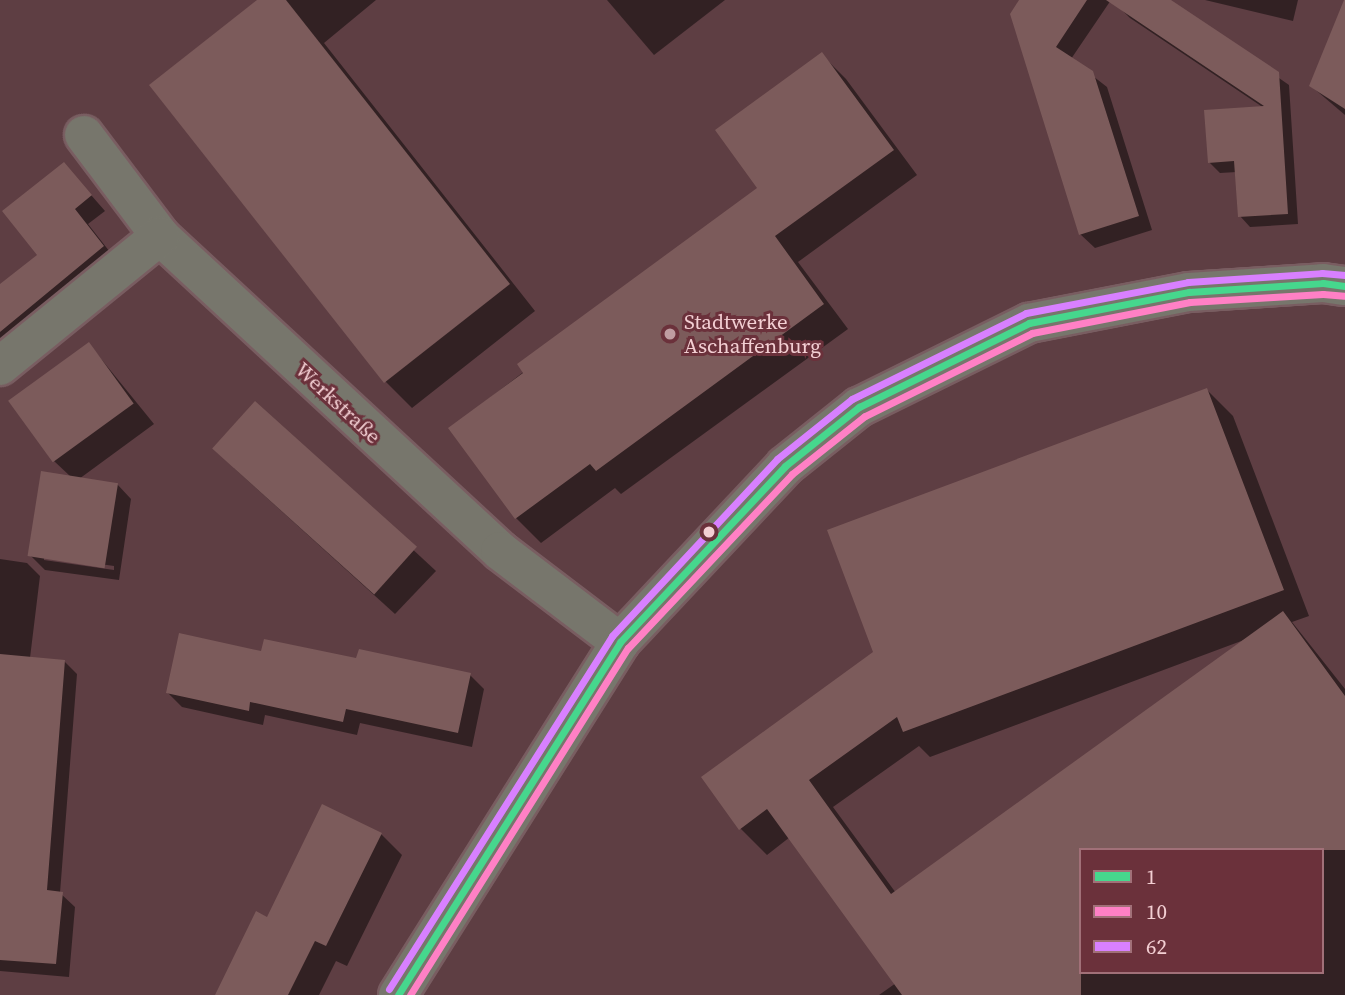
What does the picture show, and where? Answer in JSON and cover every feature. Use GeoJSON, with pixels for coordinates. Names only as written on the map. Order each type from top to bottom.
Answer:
{"type":"FeatureCollection","features":[{"type":"Feature","properties":{"kind":"street","name":"Werkstraße"},"geometry":{"type":"LineString","coordinates":[[84,135],[160,236],[500,551],[620,642]]}},
{"type":"Feature","properties":{"kind":"street"},"geometry":{"type":"LineString","coordinates":[[0,366],[160,236]]}},
{"type":"Feature","properties":{"kind":"street"},"geometry":{"type":"LineString","coordinates":[[398,995],[620,642],[785,466],[859,407],[941,364],[1029,323],[1189,292],[1323,284],[1345,286]]}},
{"type":"Feature","properties":{"kind":"building"},"geometry":{"type":"Polygon","coordinates":[[[257,0],[286,0],[510,284],[384,383],[149,85],[257,0]]]}},
{"type":"Feature","properties":{"kind":"building"},"geometry":{"type":"Polygon","coordinates":[[[1019,0],[1087,0],[1056,47],[1093,71],[1139,216],[1079,235],[1010,14],[1019,0]]]}},
{"type":"Feature","properties":{"kind":"building"},"geometry":{"type":"Polygon","coordinates":[[[1106,0],[1171,0],[1279,72],[1288,214],[1238,217],[1234,161],[1208,163],[1204,110],[1264,106],[1106,0]]]}},
{"type":"Feature","properties":{"kind":"building"},"geometry":{"type":"Polygon","coordinates":[[[1345,0],[1345,109],[1309,86],[1345,0]]]}},
{"type":"Feature","properties":{"kind":"building"},"geometry":{"type":"Polygon","coordinates":[[[822,52],[894,150],[775,236],[824,304],[596,471],[590,464],[515,519],[448,428],[523,373],[517,364],[757,188],[715,130],[822,52]]]}},
{"type":"Feature","properties":{"kind":"building"},"geometry":{"type":"Polygon","coordinates":[[[64,162],[92,195],[75,209],[104,246],[0,332],[0,284],[37,255],[2,211],[64,162]]]}},
{"type":"Feature","properties":{"kind":"building"},"geometry":{"type":"Polygon","coordinates":[[[89,342],[134,403],[53,462],[8,401],[89,342]]]}},
{"type":"Feature","properties":{"kind":"building"},"geometry":{"type":"Polygon","coordinates":[[[1207,388],[1284,590],[903,732],[897,717],[809,780],[891,894],[1283,611],[1345,696],[1345,850],[1079,848],[1081,995],[902,995],[767,809],[739,830],[701,777],[873,652],[827,530],[1207,388]]]}},
{"type":"Feature","properties":{"kind":"building"},"geometry":{"type":"Polygon","coordinates":[[[255,401],[417,547],[374,594],[212,449],[255,401]]]}},
{"type":"Feature","properties":{"kind":"building"},"geometry":{"type":"Polygon","coordinates":[[[41,471],[118,483],[105,568],[28,556],[41,471]]]}},
{"type":"Feature","properties":{"kind":"building"},"geometry":{"type":"Polygon","coordinates":[[[179,633],[261,651],[264,639],[356,658],[359,649],[471,673],[458,733],[346,709],[343,722],[250,702],[249,711],[166,693],[179,633]]]}},
{"type":"Feature","properties":{"kind":"building"},"geometry":{"type":"Polygon","coordinates":[[[0,654],[65,660],[47,890],[63,892],[56,964],[0,960],[0,654]]]}},
{"type":"Feature","properties":{"kind":"building"},"geometry":{"type":"Polygon","coordinates":[[[322,804],[382,833],[326,946],[315,941],[288,995],[215,995],[256,911],[267,917],[322,804]]]}},
{"type":"Feature","properties":{"kind":"transit line","name":"62"},"geometry":{"type":"LineString","coordinates":[[389,989],[612,636],[777,459],[852,399],[1026,313],[1188,282],[1322,273],[1345,275]]}},
{"type":"Feature","properties":{"kind":"transit line","name":"1"},"geometry":{"type":"LineString","coordinates":[[398,995],[620,642],[785,466],[859,407],[1029,323],[1189,292],[1323,283],[1345,286]]}},
{"type":"Feature","properties":{"kind":"transit line","name":"10"},"geometry":{"type":"LineString","coordinates":[[410,995],[628,648],[792,474],[865,416],[1032,333],[1190,302],[1323,294],[1344,296]]}},
{"type":"Feature","properties":{"kind":"place","name":"Stadtwerke Aschaffenburg"},"geometry":{"type":"Point","coordinates":[670,334]}}]}
